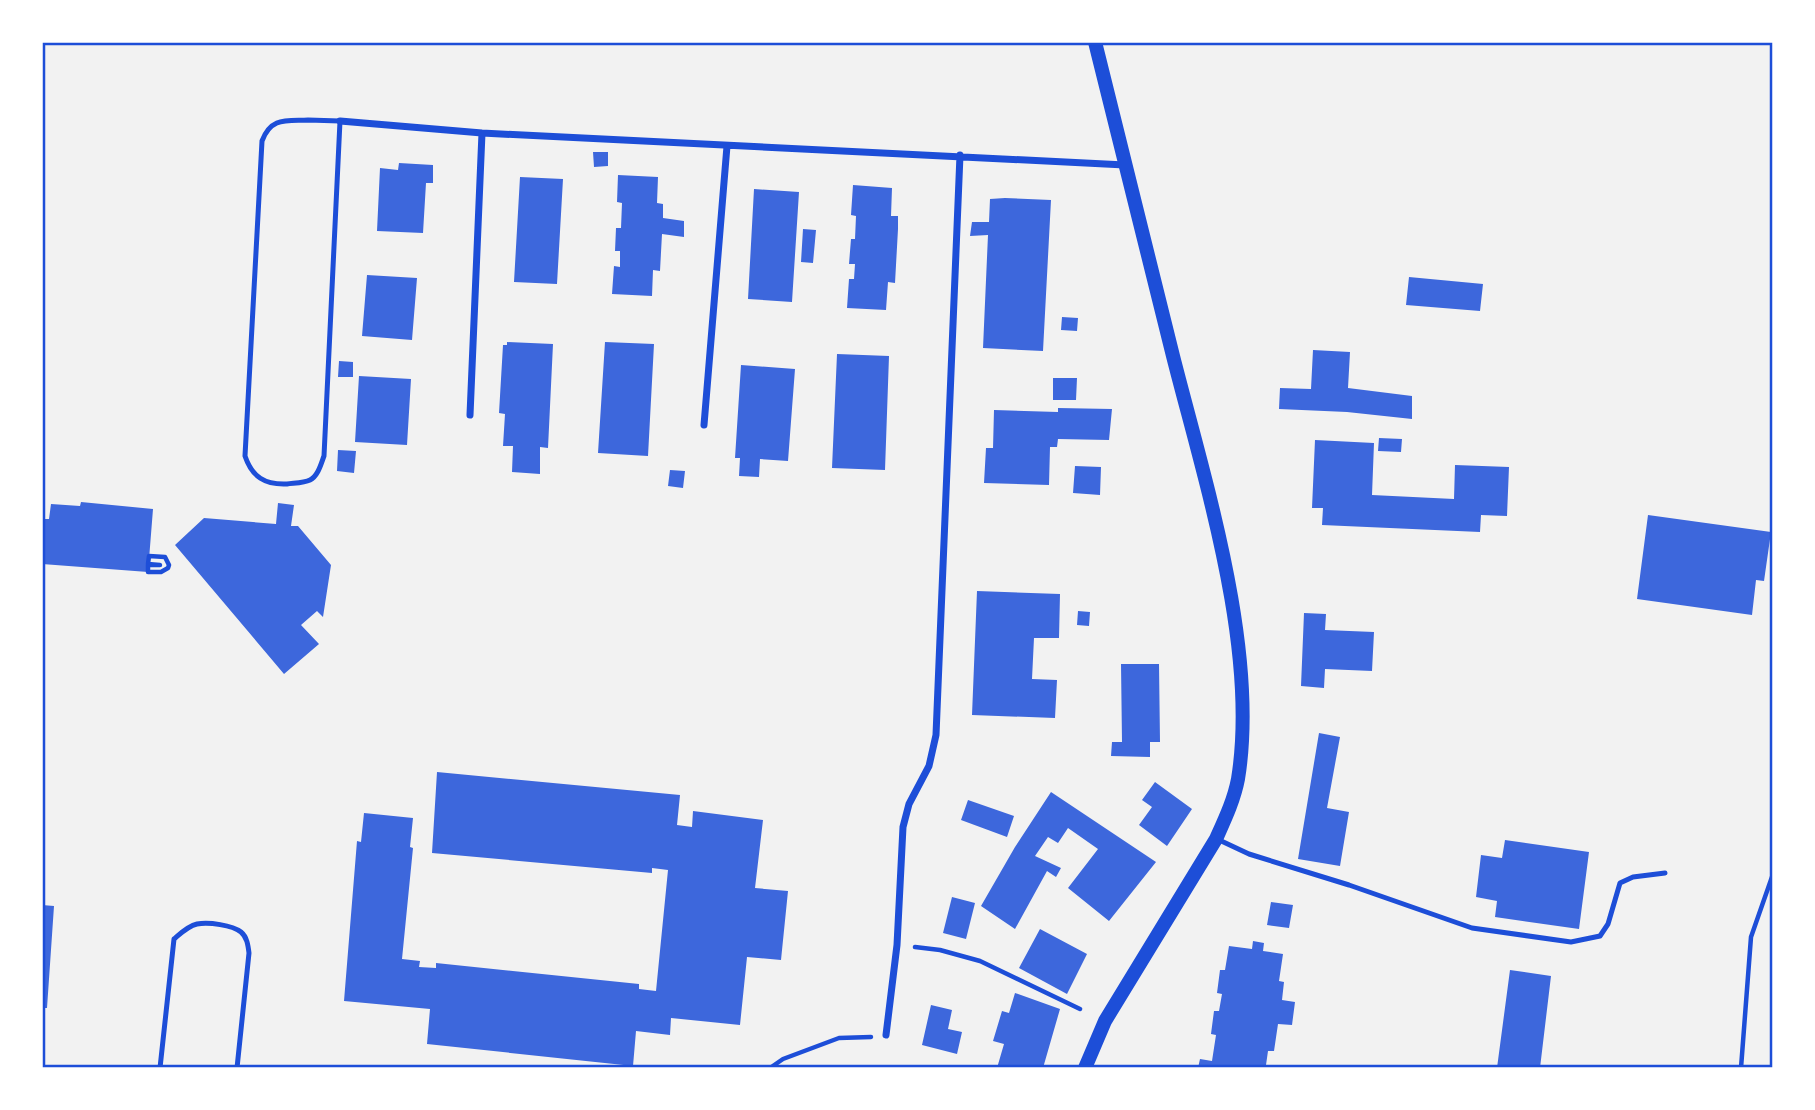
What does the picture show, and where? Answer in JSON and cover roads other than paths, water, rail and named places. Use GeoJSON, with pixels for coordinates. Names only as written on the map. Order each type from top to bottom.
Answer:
{"type":"FeatureCollection","features":[{"type":"Feature","properties":{"kind":"main road"},"geometry":{"type":"LineString","coordinates":[[1086,1068],[1105,1021],[1216,839],[1230,809],[1238,779],[1242,734],[1234,624],[1209,496],[1095,42]]}},
{"type":"Feature","properties":{"kind":"street"},"geometry":{"type":"LineString","coordinates":[[340,121],[482,133],[1125,165]]}},
{"type":"Feature","properties":{"kind":"street"},"geometry":{"type":"LineString","coordinates":[[470,415],[482,133]]}},
{"type":"Feature","properties":{"kind":"street"},"geometry":{"type":"LineString","coordinates":[[704,425],[727,146]]}},
{"type":"Feature","properties":{"kind":"street"},"geometry":{"type":"LineString","coordinates":[[886,1035],[897,945],[903,827],[909,804],[929,766],[936,735],[960,155]]}},
{"type":"Feature","properties":{"kind":"lane"},"geometry":{"type":"LineString","coordinates":[[282,121],[340,121],[324,456],[319,470],[311,480],[266,483],[248,467],[245,456],[262,141],[266,130],[282,121]]}},
{"type":"Feature","properties":{"kind":"lane"},"geometry":{"type":"LineString","coordinates":[[1216,839],[1249,854],[1472,928],[1571,942],[1601,936],[1608,924],[1620,883],[1633,877],[1665,873]]}},
{"type":"Feature","properties":{"kind":"lane"},"geometry":{"type":"LineString","coordinates":[[160,1068],[174,939],[185,929],[198,924],[227,926],[240,931],[247,940],[249,953],[237,1068]]}}]}
